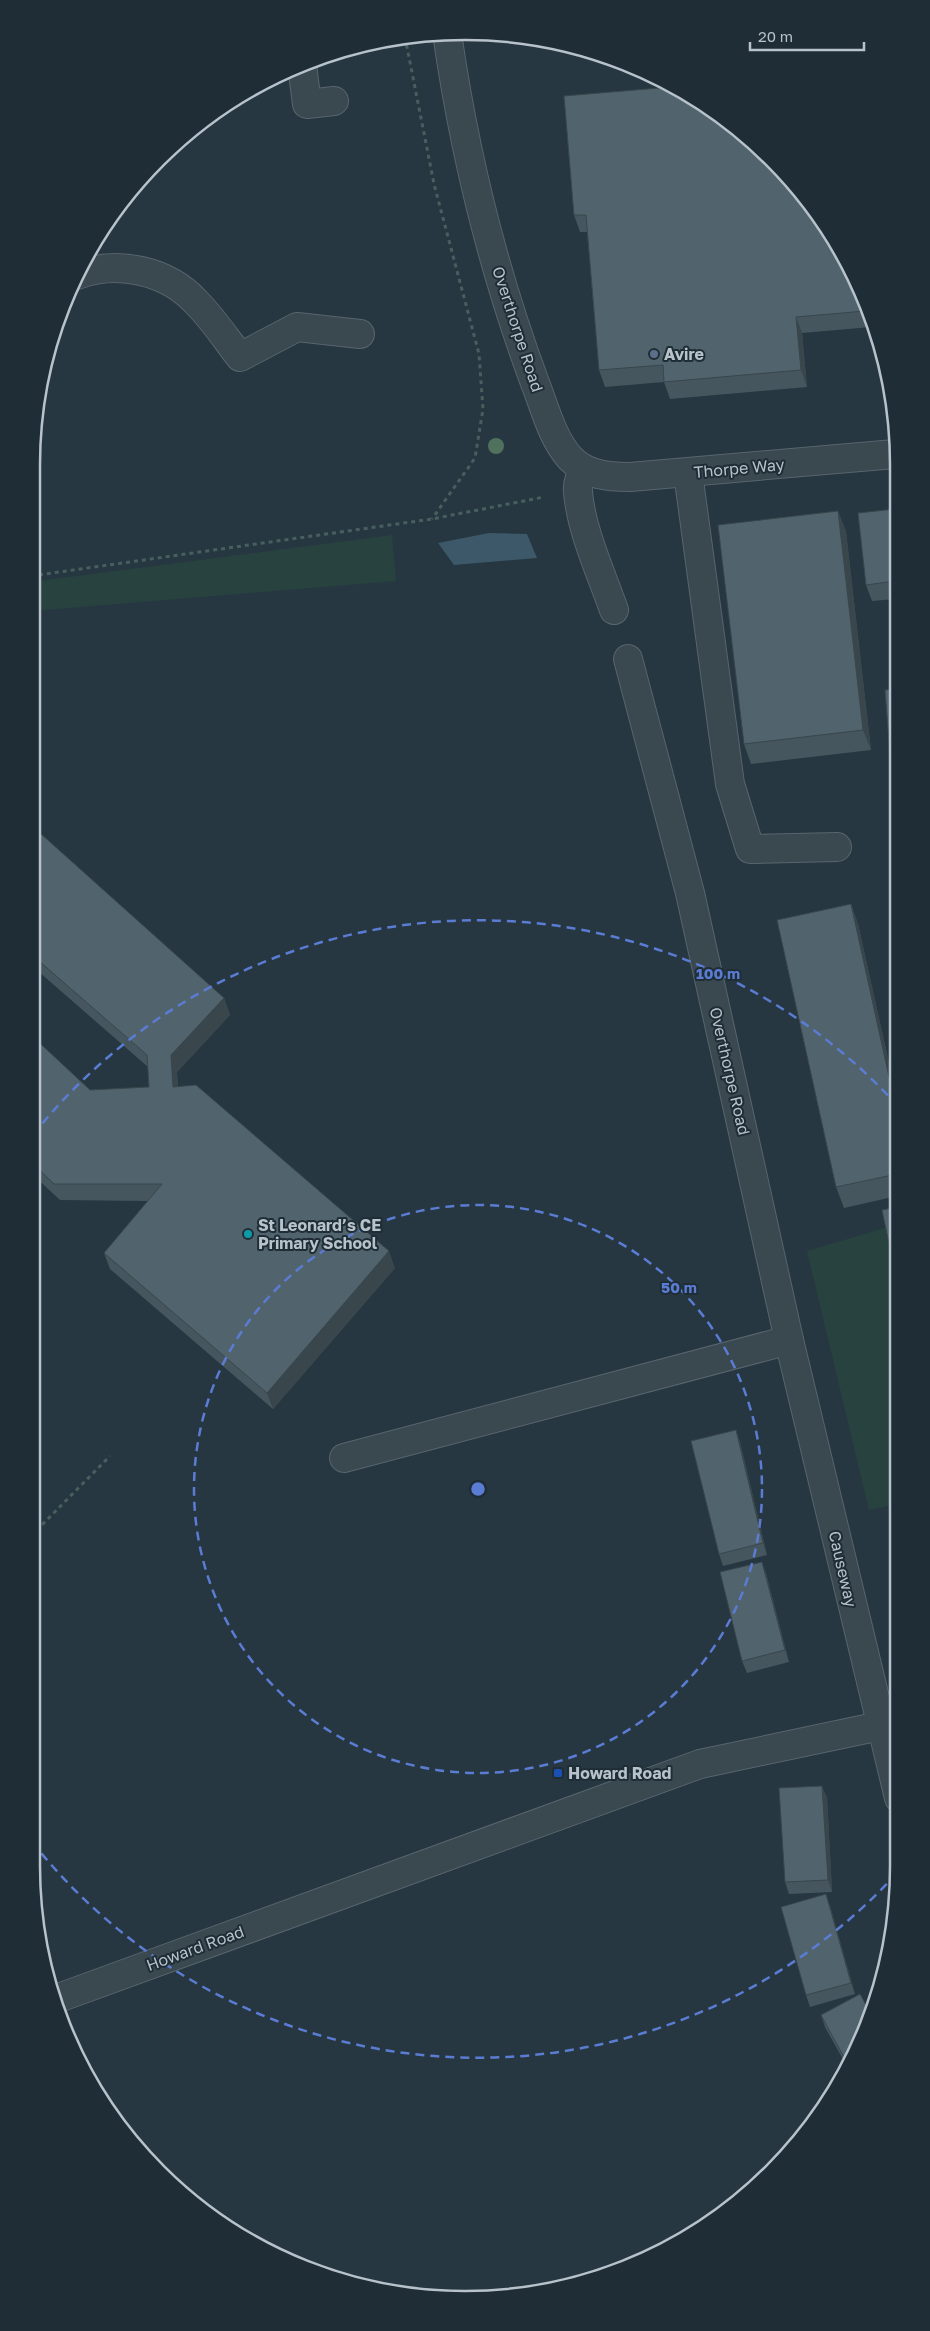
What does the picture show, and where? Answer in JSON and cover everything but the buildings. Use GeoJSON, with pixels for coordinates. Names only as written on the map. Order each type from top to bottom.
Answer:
{"type":"FeatureCollection","features":[{"type":"Feature","properties":{"kind":"street","name":"Overthorpe Road"},"geometry":{"type":"LineString","coordinates":[[449,41],[473,174],[495,263],[529,367],[551,424],[581,480]]}},
{"type":"Feature","properties":{"kind":"street"},"geometry":{"type":"LineString","coordinates":[[303,72],[307,104],[334,101]]}},
{"type":"Feature","properties":{"kind":"street"},"geometry":{"type":"LineString","coordinates":[[87,272],[111,267],[137,269],[160,277],[180,288],[197,302],[240,357],[297,327],[360,334]]}},
{"type":"Feature","properties":{"kind":"street","name":"Thorpe Way"},"geometry":{"type":"LineString","coordinates":[[581,480],[688,473],[890,454]]}},
{"type":"Feature","properties":{"kind":"street"},"geometry":{"type":"LineString","coordinates":[[688,473],[730,784],[750,849],[837,847]]}},
{"type":"Feature","properties":{"kind":"street"},"geometry":{"type":"LineString","coordinates":[[581,480],[583,520],[614,610]]}},
{"type":"Feature","properties":{"kind":"street","name":"Overthorpe Road"},"geometry":{"type":"LineString","coordinates":[[628,659],[690,893],[789,1340]]}},
{"type":"Feature","properties":{"kind":"street"},"geometry":{"type":"LineString","coordinates":[[344,1458],[789,1340]]}},
{"type":"Feature","properties":{"kind":"street","name":"Causeway"},"geometry":{"type":"LineString","coordinates":[[789,1340],[890,1764]]}},
{"type":"Feature","properties":{"kind":"street","name":"Howard Road"},"geometry":{"type":"LineString","coordinates":[[61,1997],[700,1764],[880,1726]]}},
{"type":"Feature","properties":{"kind":"path"},"geometry":{"type":"LineString","coordinates":[[406,45],[434,184],[479,354],[483,409],[475,458],[432,519]]}},
{"type":"Feature","properties":{"kind":"path"},"geometry":{"type":"LineString","coordinates":[[40,575],[432,519],[581,480]]}},
{"type":"Feature","properties":{"kind":"path"},"geometry":{"type":"LineString","coordinates":[[40,1527],[110,1456]]}},
{"type":"Feature","properties":{"kind":"green space"},"geometry":{"type":"Polygon","coordinates":[[[392,535],[396,581],[40,610],[40,581],[392,535]]]}},
{"type":"Feature","properties":{"kind":"green space"},"geometry":{"type":"Polygon","coordinates":[[[888,1227],[890,1237],[890,1506],[869,1510],[807,1251],[888,1227]]]}},
{"type":"Feature","properties":{"kind":"water"},"geometry":{"type":"Polygon","coordinates":[[[489,533],[527,534],[537,558],[454,565],[438,543],[489,533]]]}},
{"type":"Feature","properties":{"kind":"place","name":"Avire"},"geometry":{"type":"Point","coordinates":[654,354]}},
{"type":"Feature","properties":{"kind":"place","name":"St Leonard’s CE Primary School"},"geometry":{"type":"Point","coordinates":[248,1234]}},
{"type":"Feature","properties":{"kind":"place","name":"Howard Road"},"geometry":{"type":"Point","coordinates":[558,1773]}}]}
